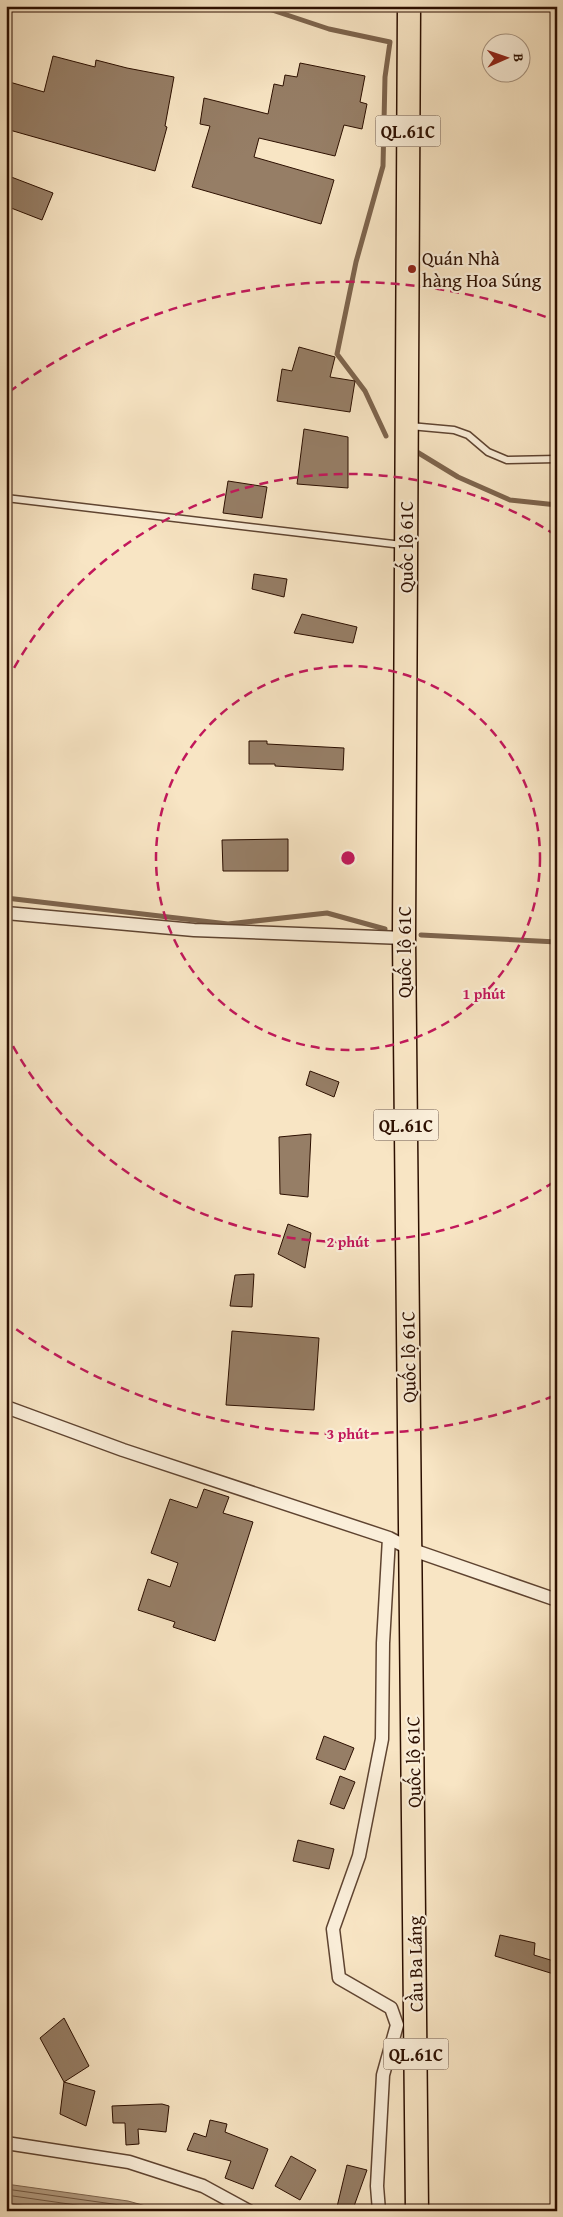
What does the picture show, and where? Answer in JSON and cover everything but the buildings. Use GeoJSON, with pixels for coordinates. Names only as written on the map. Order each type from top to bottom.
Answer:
{"type":"FeatureCollection","features":[{"type":"Feature","properties":{"kind":"highway","name":"Quốc lộ 61C"},"geometry":{"type":"LineString","coordinates":[[409,6],[404,938],[414,1898]]}},
{"type":"Feature","properties":{"kind":"highway","name":"Cầu Ba Láng"},"geometry":{"type":"LineString","coordinates":[[414,1898],[417,2211]]}},
{"type":"Feature","properties":{"kind":"street"},"geometry":{"type":"LineString","coordinates":[[6,913],[194,930],[404,938]]}},
{"type":"Feature","properties":{"kind":"street"},"geometry":{"type":"LineString","coordinates":[[6,1407],[123,1450],[389,1538],[410,1550],[557,1600]]}},
{"type":"Feature","properties":{"kind":"street"},"geometry":{"type":"LineString","coordinates":[[379,2211],[377,2186],[383,2075],[397,2025],[390,2008],[339,1978],[333,1929],[359,1856],[382,1739],[383,1643],[389,1538]]}},
{"type":"Feature","properties":{"kind":"street"},"geometry":{"type":"LineString","coordinates":[[6,2143],[129,2162],[203,2186],[249,2211]]}},
{"type":"Feature","properties":{"kind":"lane"},"geometry":{"type":"LineString","coordinates":[[407,426],[429,426],[454,430],[468,435],[488,452],[508,460],[557,459]]}},
{"type":"Feature","properties":{"kind":"lane"},"geometry":{"type":"LineString","coordinates":[[6,498],[406,546]]}},
{"type":"Feature","properties":{"kind":"water"},"geometry":{"type":"Polygon","coordinates":[[[6,2184],[128,2201],[164,2211],[6,2211],[6,2184]]]}},
{"type":"Feature","properties":{"kind":"waterway"},"geometry":{"type":"LineString","coordinates":[[260,6],[329,29],[390,42],[385,77],[383,166],[356,262],[337,354],[365,391],[386,436]]}},
{"type":"Feature","properties":{"kind":"waterway"},"geometry":{"type":"LineString","coordinates":[[417,452],[458,477],[510,500],[557,505]]}},
{"type":"Feature","properties":{"kind":"waterway"},"geometry":{"type":"LineString","coordinates":[[6,898],[228,924],[327,913],[385,929]]}},
{"type":"Feature","properties":{"kind":"waterway"},"geometry":{"type":"LineString","coordinates":[[421,935],[557,942]]}},
{"type":"Feature","properties":{"kind":"place","name":"Quán Nhà hàng Hoa Súng"},"geometry":{"type":"Point","coordinates":[412,269]}}]}
